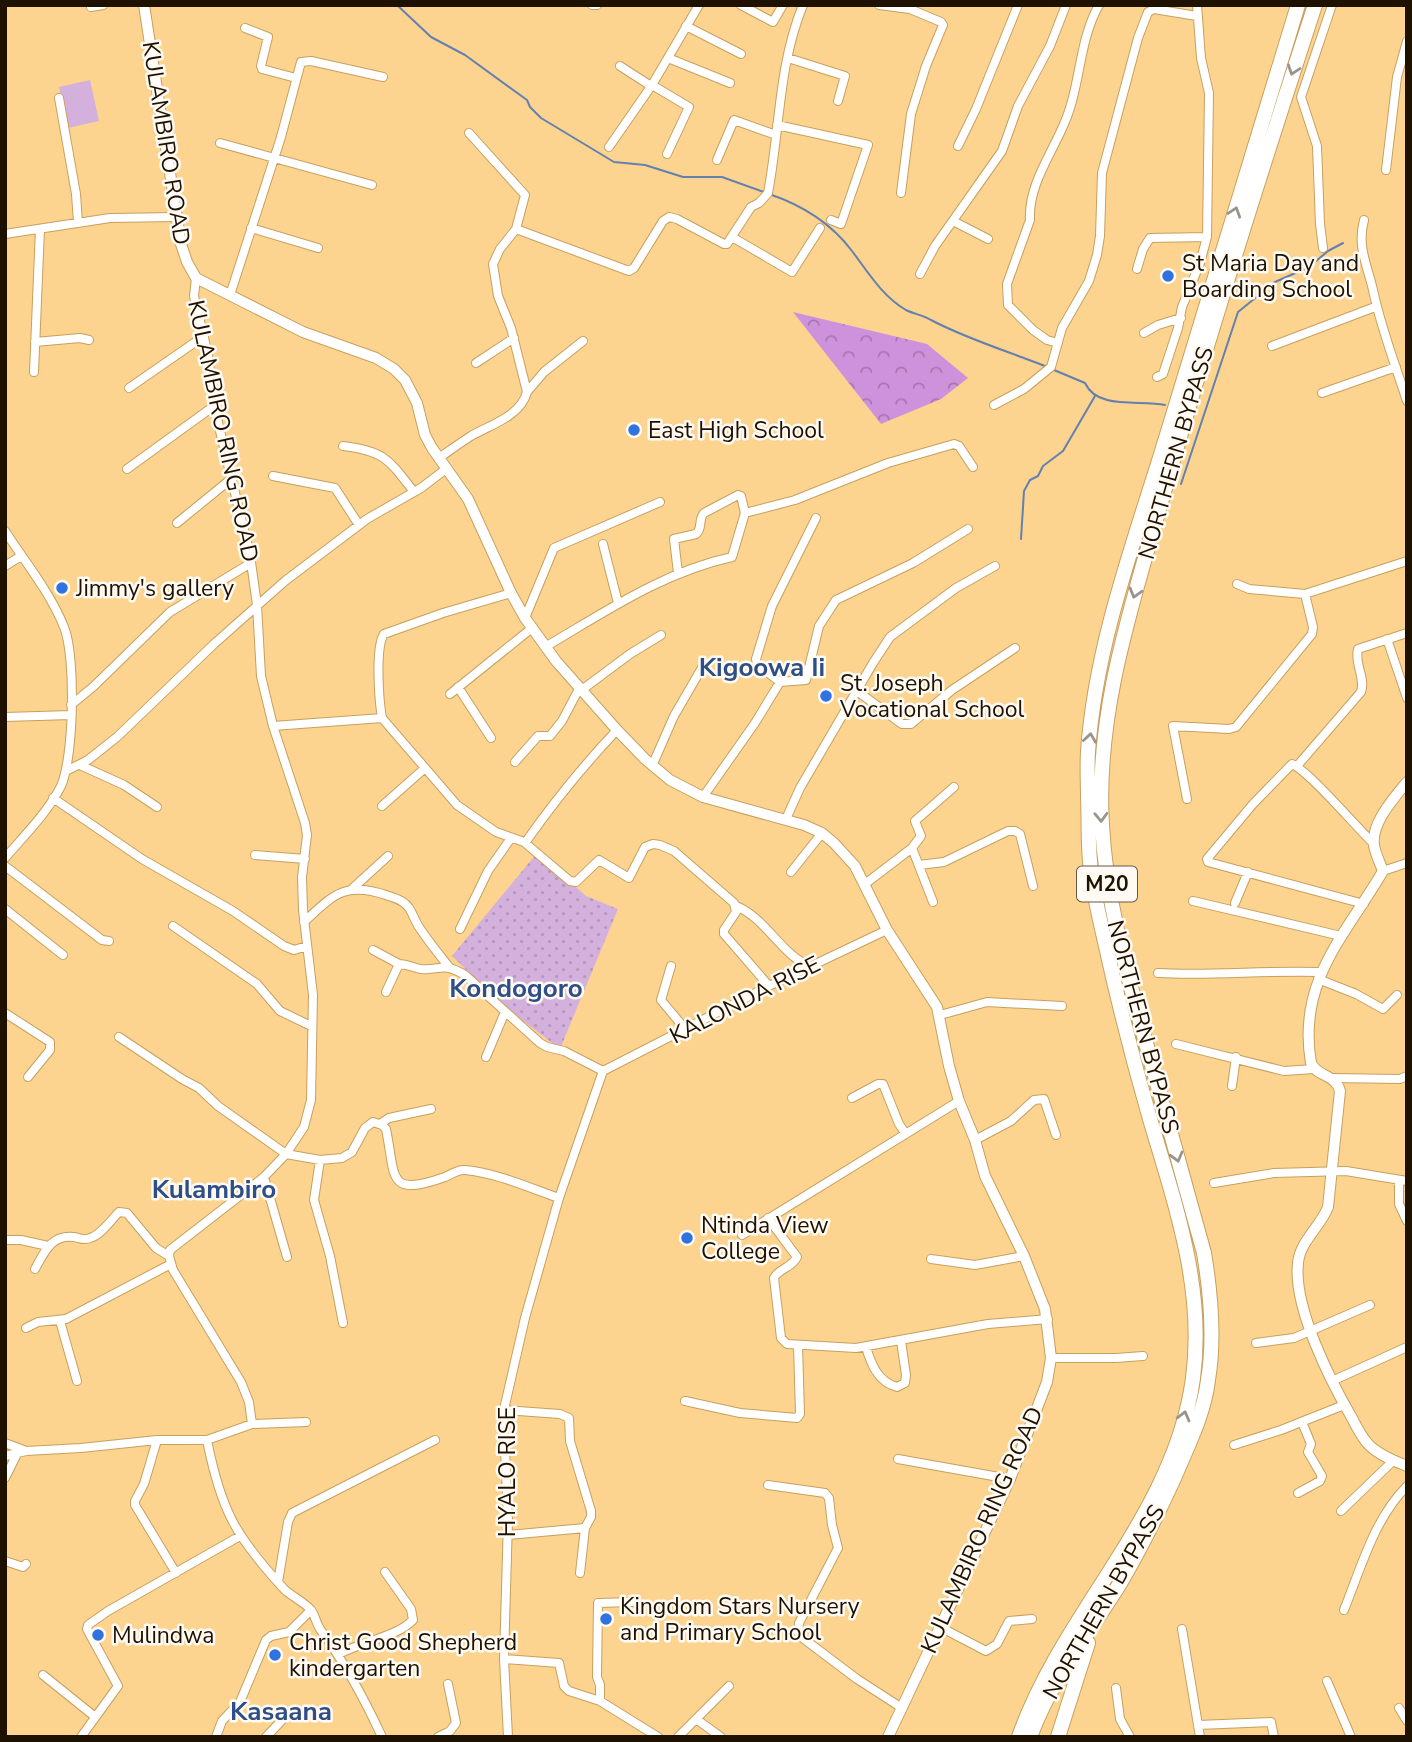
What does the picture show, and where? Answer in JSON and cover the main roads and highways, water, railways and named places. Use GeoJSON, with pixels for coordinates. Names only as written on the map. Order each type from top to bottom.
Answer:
{"type":"FeatureCollection","features":[{"type":"Feature","properties":{"kind":"highway","name":"NORTHERN BYPASS"},"geometry":{"type":"LineString","coordinates":[[1019,1737],[1059,1651],[1156,1494],[1184,1419],[1193,1379],[1195,1327],[1191,1264],[1134,1060],[1101,923],[1090,862],[1087,754],[1105,645],[1133,545],[1298,5]]}},
{"type":"Feature","properties":{"kind":"highway","name":"NORTHERN BYPASS"},"geometry":{"type":"LineString","coordinates":[[1030,1737],[1037,1716],[1049,1695],[1119,1585],[1153,1523],[1198,1422],[1208,1383],[1212,1347],[1210,1290],[1204,1253],[1122,954],[1109,896],[1101,821],[1101,783],[1119,652],[1181,431],[1315,5]]}},
{"type":"Feature","properties":{"kind":"highway"},"geometry":{"type":"LineString","coordinates":[[1058,1737],[1082,1658],[1100,1613]]}},
{"type":"Feature","properties":{"kind":"highway"},"geometry":{"type":"LineString","coordinates":[[1013,1737],[1026,1718]]}},
{"type":"Feature","properties":{"kind":"waterway"},"geometry":{"type":"LineString","coordinates":[[397,5],[431,37],[465,55],[527,100],[541,118],[614,162],[645,165],[683,177],[722,177],[764,192]]}},
{"type":"Feature","properties":{"kind":"waterway"},"geometry":{"type":"LineString","coordinates":[[769,194],[804,209],[835,232],[883,291],[906,310],[1045,366]]}},
{"type":"Feature","properties":{"kind":"waterway"},"geometry":{"type":"LineString","coordinates":[[1181,484],[1238,312],[1275,282],[1309,267],[1328,251],[1343,243]]}},
{"type":"Feature","properties":{"kind":"waterway"},"geometry":{"type":"LineString","coordinates":[[1054,370],[1085,383],[1091,392],[1110,401],[1165,405]]}},
{"type":"Feature","properties":{"kind":"waterway"},"geometry":{"type":"LineString","coordinates":[[1021,539],[1024,491],[1043,466],[1063,451],[1095,396]]}},
{"type":"Feature","properties":{"kind":"place","name":"St Maria Day and Boarding School"},"geometry":{"type":"Point","coordinates":[1168,276]}},
{"type":"Feature","properties":{"kind":"place","name":"East High School"},"geometry":{"type":"Point","coordinates":[634,430]}},
{"type":"Feature","properties":{"kind":"place","name":"Jimmy's gallery"},"geometry":{"type":"Point","coordinates":[62,588]}},
{"type":"Feature","properties":{"kind":"place","name":"St. Joseph Vocational School"},"geometry":{"type":"Point","coordinates":[826,696]}},
{"type":"Feature","properties":{"kind":"place","name":"Ntinda View College"},"geometry":{"type":"Point","coordinates":[687,1238]}},
{"type":"Feature","properties":{"kind":"place","name":"Kingdom Stars Nursery and Primary School"},"geometry":{"type":"Point","coordinates":[606,1619]}},
{"type":"Feature","properties":{"kind":"place","name":"Mulindwa"},"geometry":{"type":"Point","coordinates":[98,1635]}},
{"type":"Feature","properties":{"kind":"place","name":"Christ Good Shepherd kindergarten"},"geometry":{"type":"Point","coordinates":[275,1655]}},
{"type":"Feature","properties":{"kind":"district","name":"Kigoowa Ii"},"geometry":{"type":"Point","coordinates":[762,667]}},
{"type":"Feature","properties":{"kind":"district","name":"Kondogoro"},"geometry":{"type":"Point","coordinates":[516,988]}},
{"type":"Feature","properties":{"kind":"district","name":"Kulambiro"},"geometry":{"type":"Point","coordinates":[214,1189]}},
{"type":"Feature","properties":{"kind":"district","name":"Kasaana"},"geometry":{"type":"Point","coordinates":[281,1711]}}]}
